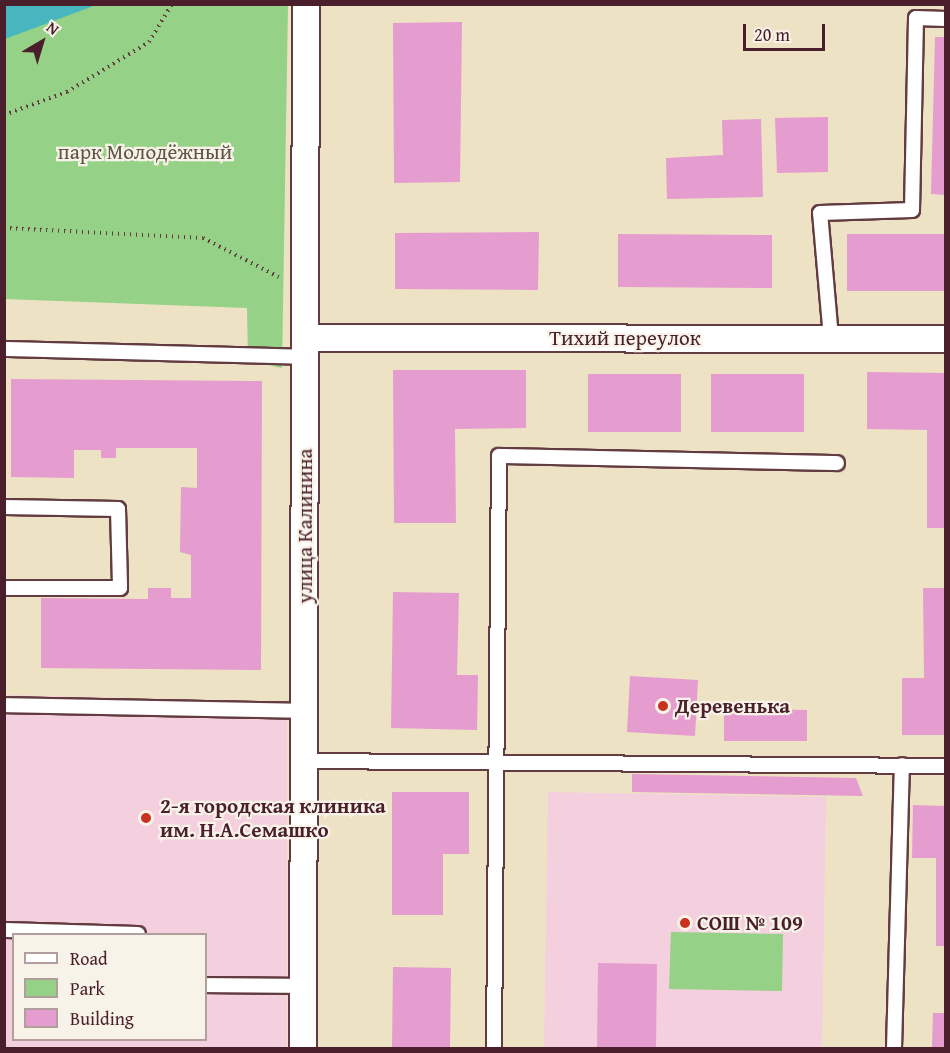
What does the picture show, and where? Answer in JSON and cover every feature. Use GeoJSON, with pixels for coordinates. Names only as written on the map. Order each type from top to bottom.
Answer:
{"type":"FeatureCollection","features":[{"type":"Feature","properties":{"kind":"street","name":"улица Калинина"},"geometry":{"type":"LineString","coordinates":[[303,1048],[306,4]]}},
{"type":"Feature","properties":{"kind":"street","name":"Тихий переулок"},"geometry":{"type":"LineString","coordinates":[[305,347],[831,338],[945,339]]}},
{"type":"Feature","properties":{"kind":"lane"},"geometry":{"type":"LineString","coordinates":[[831,338],[820,213],[912,210],[916,18],[945,19]]}},
{"type":"Feature","properties":{"kind":"lane"},"geometry":{"type":"LineString","coordinates":[[4,349],[305,347]]}},
{"type":"Feature","properties":{"kind":"lane"},"geometry":{"type":"LineString","coordinates":[[494,1048],[499,456],[837,463]]}},
{"type":"Feature","properties":{"kind":"lane"},"geometry":{"type":"LineString","coordinates":[[4,507],[118,509],[120,588],[4,588]]}},
{"type":"Feature","properties":{"kind":"lane"},"geometry":{"type":"LineString","coordinates":[[4,705],[304,711]]}},
{"type":"Feature","properties":{"kind":"lane"},"geometry":{"type":"LineString","coordinates":[[304,761],[496,760],[945,765]]}},
{"type":"Feature","properties":{"kind":"lane"},"geometry":{"type":"LineString","coordinates":[[894,1048],[902,765]]}},
{"type":"Feature","properties":{"kind":"lane"},"geometry":{"type":"LineString","coordinates":[[4,930],[104,933]]}},
{"type":"Feature","properties":{"kind":"lane"},"geometry":{"type":"LineString","coordinates":[[207,986],[303,986]]}},
{"type":"Feature","properties":{"kind":"path"},"geometry":{"type":"LineString","coordinates":[[4,115],[67,92],[149,42],[172,4]]}},
{"type":"Feature","properties":{"kind":"path"},"geometry":{"type":"LineString","coordinates":[[4,228],[203,238],[306,291]]}},
{"type":"Feature","properties":{"kind":"shaded area","name":"2-я городская клиника им. Н.А.Семашко"},"geometry":{"type":"Polygon","coordinates":[[[5,695],[287,702],[287,1048],[5,1048],[5,695]]]}},
{"type":"Feature","properties":{"kind":"shaded area","name":"СОШ № 109"},"geometry":{"type":"Polygon","coordinates":[[[548,792],[826,797],[822,1048],[544,1048],[548,792]]]}},
{"type":"Feature","properties":{"kind":"green space","name":"парк Молодёжный"},"geometry":{"type":"Polygon","coordinates":[[[5,5],[288,5],[282,368],[248,361],[247,308],[5,299],[5,5]]]}},
{"type":"Feature","properties":{"kind":"green space"},"geometry":{"type":"Polygon","coordinates":[[[671,932],[783,934],[782,991],[669,989],[671,932]]]}},
{"type":"Feature","properties":{"kind":"water"},"geometry":{"type":"Polygon","coordinates":[[[5,4],[96,4],[96,5],[5,39],[5,4]]]}},
{"type":"Feature","properties":{"kind":"building"},"geometry":{"type":"Polygon","coordinates":[[[462,22],[460,182],[394,183],[393,23],[462,22]]]}},
{"type":"Feature","properties":{"kind":"building"},"geometry":{"type":"Polygon","coordinates":[[[935,37],[946,37],[946,195],[931,194],[935,37]]]}},
{"type":"Feature","properties":{"kind":"building"},"geometry":{"type":"Polygon","coordinates":[[[828,117],[828,172],[777,173],[775,118],[828,117]]]}},
{"type":"Feature","properties":{"kind":"building"},"geometry":{"type":"Polygon","coordinates":[[[761,119],[763,197],[667,199],[666,158],[723,155],[722,120],[761,119]]]}},
{"type":"Feature","properties":{"kind":"building"},"geometry":{"type":"Polygon","coordinates":[[[539,232],[538,290],[395,289],[395,233],[539,232]]]}},
{"type":"Feature","properties":{"kind":"building"},"geometry":{"type":"Polygon","coordinates":[[[618,234],[772,235],[772,288],[618,287],[618,234]]]}},
{"type":"Feature","properties":{"kind":"building"},"geometry":{"type":"Polygon","coordinates":[[[847,234],[946,234],[946,291],[847,291],[847,234]]]}},
{"type":"Feature","properties":{"kind":"building"},"geometry":{"type":"Polygon","coordinates":[[[393,370],[526,370],[526,428],[455,429],[456,523],[394,523],[393,370]]]}},
{"type":"Feature","properties":{"kind":"building"},"geometry":{"type":"Polygon","coordinates":[[[867,372],[946,373],[946,528],[927,528],[927,430],[867,429],[867,372]]]}},
{"type":"Feature","properties":{"kind":"building"},"geometry":{"type":"Polygon","coordinates":[[[588,374],[681,374],[681,432],[588,432],[588,374]]]}},
{"type":"Feature","properties":{"kind":"building"},"geometry":{"type":"Polygon","coordinates":[[[711,374],[804,374],[804,432],[711,432],[711,374]]]}},
{"type":"Feature","properties":{"kind":"building"},"geometry":{"type":"Polygon","coordinates":[[[11,379],[262,381],[261,670],[41,668],[41,598],[148,599],[148,588],[171,588],[171,598],[191,598],[191,555],[180,552],[181,487],[197,488],[197,448],[116,448],[116,458],[101,458],[101,450],[74,450],[74,478],[11,477],[11,379]]]}},
{"type":"Feature","properties":{"kind":"building"},"geometry":{"type":"Polygon","coordinates":[[[923,588],[946,588],[946,735],[902,735],[902,678],[924,678],[923,588]]]}},
{"type":"Feature","properties":{"kind":"building"},"geometry":{"type":"Polygon","coordinates":[[[393,592],[459,593],[457,675],[478,675],[477,730],[391,728],[393,592]]]}},
{"type":"Feature","properties":{"kind":"building","name":"Деревенька"},"geometry":{"type":"Polygon","coordinates":[[[630,676],[698,680],[695,736],[627,732],[630,676]]]}},
{"type":"Feature","properties":{"kind":"building"},"geometry":{"type":"Polygon","coordinates":[[[724,708],[807,710],[807,741],[724,741],[724,708]]]}},
{"type":"Feature","properties":{"kind":"building"},"geometry":{"type":"Polygon","coordinates":[[[632,774],[856,778],[863,796],[632,792],[632,774]]]}},
{"type":"Feature","properties":{"kind":"building"},"geometry":{"type":"Polygon","coordinates":[[[392,792],[469,792],[469,854],[443,854],[443,915],[392,915],[392,792]]]}},
{"type":"Feature","properties":{"kind":"building"},"geometry":{"type":"Polygon","coordinates":[[[913,805],[946,806],[946,946],[936,946],[936,858],[912,858],[913,805]]]}},
{"type":"Feature","properties":{"kind":"building"},"geometry":{"type":"Polygon","coordinates":[[[598,963],[657,964],[656,1048],[597,1048],[598,963]]]}},
{"type":"Feature","properties":{"kind":"building"},"geometry":{"type":"Polygon","coordinates":[[[393,967],[451,968],[450,1048],[392,1048],[393,967]]]}},
{"type":"Feature","properties":{"kind":"building"},"geometry":{"type":"Polygon","coordinates":[[[933,1013],[946,1013],[946,1048],[932,1048],[933,1013]]]}},
{"type":"Feature","properties":{"kind":"place","name":"Деревенька"},"geometry":{"type":"Point","coordinates":[663,706]}},
{"type":"Feature","properties":{"kind":"place","name":"2-я городская клиника им. Н.А.Семашко"},"geometry":{"type":"Point","coordinates":[146,818]}},
{"type":"Feature","properties":{"kind":"place","name":"СОШ № 109"},"geometry":{"type":"Point","coordinates":[685,923]}}]}
